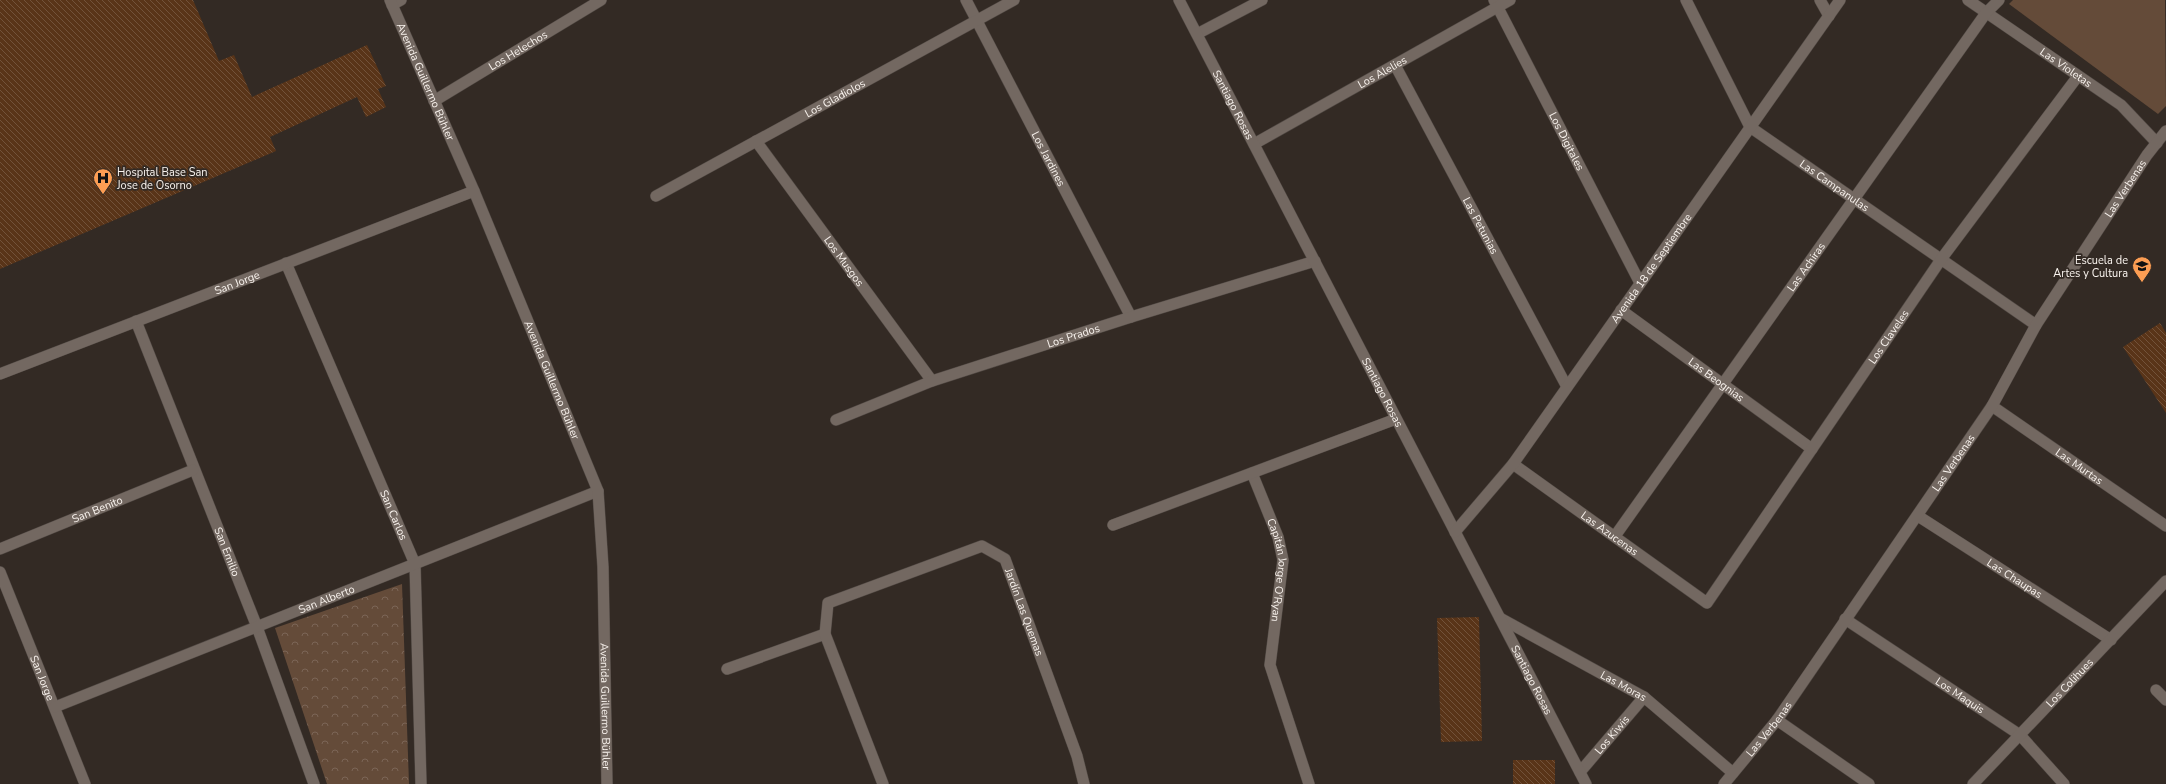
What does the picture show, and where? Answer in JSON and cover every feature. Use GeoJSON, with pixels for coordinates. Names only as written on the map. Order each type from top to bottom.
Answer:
{"type":"FeatureCollection","features":[{"type":"Feature","properties":{"kind":"street","name":"Los Helechos"},"geometry":{"type":"LineString","coordinates":[[434,101],[601,0]]}},
{"type":"Feature","properties":{"kind":"street","name":"Los Jardines"},"geometry":{"type":"LineString","coordinates":[[966,0],[1131,317]]}},
{"type":"Feature","properties":{"kind":"street","name":"Los Gladiolos"},"geometry":{"type":"LineString","coordinates":[[656,196],[1014,0]]}},
{"type":"Feature","properties":{"kind":"street","name":"Santiago Rosas"},"geometry":{"type":"LineString","coordinates":[[1179,0],[1586,784]]}},
{"type":"Feature","properties":{"kind":"street"},"geometry":{"type":"LineString","coordinates":[[1197,34],[1262,0]]}},
{"type":"Feature","properties":{"kind":"street","name":"Los Alelies"},"geometry":{"type":"LineString","coordinates":[[1254,144],[1395,65],[1496,4],[1510,0]]}},
{"type":"Feature","properties":{"kind":"street","name":"Las Campanulas"},"geometry":{"type":"LineString","coordinates":[[1686,0],[1750,127],[1942,258],[2036,325]]}},
{"type":"Feature","properties":{"kind":"street"},"geometry":{"type":"LineString","coordinates":[[1820,0],[1829,16]]}},
{"type":"Feature","properties":{"kind":"street","name":"Avenida 18 de Septiembre"},"geometry":{"type":"LineString","coordinates":[[1455,532],[1513,464],[1840,0]]}},
{"type":"Feature","properties":{"kind":"street","name":"Las Violetas"},"geometry":{"type":"LineString","coordinates":[[1968,0],[2121,105],[2157,143]]}},
{"type":"Feature","properties":{"kind":"street","name":"Las Achiras"},"geometry":{"type":"LineString","coordinates":[[1615,536],[1986,13],[1999,0]]}},
{"type":"Feature","properties":{"kind":"street","name":"Avenida Guillermo Bühler"},"geometry":{"type":"LineString","coordinates":[[394,2],[434,101],[474,191],[598,491],[603,567],[607,784]]}},
{"type":"Feature","properties":{"kind":"street","name":"Los Digitales"},"geometry":{"type":"LineString","coordinates":[[1496,4],[1640,283]]}},
{"type":"Feature","properties":{"kind":"street","name":"Las Petunias"},"geometry":{"type":"LineString","coordinates":[[1395,65],[1567,387]]}},
{"type":"Feature","properties":{"kind":"street","name":"Los Claveles"},"geometry":{"type":"LineString","coordinates":[[1707,604],[1942,258],[2078,76]]}},
{"type":"Feature","properties":{"kind":"street","name":"Las Verbenas"},"geometry":{"type":"LineString","coordinates":[[1724,784],[1777,720],[1845,619],[1918,516],[1992,406],[2036,325],[2166,131]]}},
{"type":"Feature","properties":{"kind":"street","name":"Los Musgos"},"geometry":{"type":"LineString","coordinates":[[756,141],[932,381]]}},
{"type":"Feature","properties":{"kind":"street","name":"San Jorge"},"geometry":{"type":"LineString","coordinates":[[0,374],[474,191]]}},
{"type":"Feature","properties":{"kind":"street","name":"Los Prados"},"geometry":{"type":"LineString","coordinates":[[836,420],[932,381],[1131,317],[1315,261]]}},
{"type":"Feature","properties":{"kind":"street","name":"San Carlos"},"geometry":{"type":"LineString","coordinates":[[286,263],[415,564],[421,784]]}},
{"type":"Feature","properties":{"kind":"street","name":"Las Beognias"},"geometry":{"type":"LineString","coordinates":[[1621,310],[1722,385],[1812,449]]}},
{"type":"Feature","properties":{"kind":"street","name":"San Emilio"},"geometry":{"type":"LineString","coordinates":[[136,322],[193,470],[257,627],[314,784]]}},
{"type":"Feature","properties":{"kind":"street","name":"Las Murtas"},"geometry":{"type":"LineString","coordinates":[[1992,406],[2166,526]]}},
{"type":"Feature","properties":{"kind":"street"},"geometry":{"type":"LineString","coordinates":[[1113,525],[1396,419]]}},
{"type":"Feature","properties":{"kind":"street","name":"Las Azucenas"},"geometry":{"type":"LineString","coordinates":[[1513,464],[1615,536],[1707,604]]}},
{"type":"Feature","properties":{"kind":"street","name":"San Benito"},"geometry":{"type":"LineString","coordinates":[[0,549],[193,470]]}},
{"type":"Feature","properties":{"kind":"street","name":"Capitán Jorge O'Ryan"},"geometry":{"type":"LineString","coordinates":[[1252,473],[1278,537],[1283,560],[1270,665],[1309,784]]}},
{"type":"Feature","properties":{"kind":"street","name":"San Alberto"},"geometry":{"type":"LineString","coordinates":[[55,707],[598,491]]}},
{"type":"Feature","properties":{"kind":"street","name":"Las Chaupas"},"geometry":{"type":"LineString","coordinates":[[1918,516],[2111,640]]}},
{"type":"Feature","properties":{"kind":"street","name":"Jardín Las Quemas"},"geometry":{"type":"LineString","coordinates":[[883,784],[825,634],[828,603],[982,546],[1005,559],[1077,756],[1084,784]]}},
{"type":"Feature","properties":{"kind":"street","name":"San Jorge"},"geometry":{"type":"LineString","coordinates":[[0,572],[85,784]]}},
{"type":"Feature","properties":{"kind":"street","name":"Los Colihues"},"geometry":{"type":"LineString","coordinates":[[1974,784],[2166,581]]}},
{"type":"Feature","properties":{"kind":"street","name":"Las Moras"},"geometry":{"type":"LineString","coordinates":[[1500,618],[1644,697],[1733,773]]}},
{"type":"Feature","properties":{"kind":"street","name":"Los Maquis"},"geometry":{"type":"LineString","coordinates":[[1845,619],[2020,735],[2064,784]]}},
{"type":"Feature","properties":{"kind":"street"},"geometry":{"type":"LineString","coordinates":[[727,669],[825,634]]}},
{"type":"Feature","properties":{"kind":"street"},"geometry":{"type":"LineString","coordinates":[[2156,690],[2166,700]]}},
{"type":"Feature","properties":{"kind":"street","name":"Los Kiwis"},"geometry":{"type":"LineString","coordinates":[[1580,772],[1644,697]]}},
{"type":"Feature","properties":{"kind":"street"},"geometry":{"type":"LineString","coordinates":[[1777,720],[1870,784]]}},
{"type":"Feature","properties":{"kind":"green space"},"geometry":{"type":"Polygon","coordinates":[[[2013,0],[2165,0],[2166,106],[2158,114],[2009,4],[2013,0]]]}},
{"type":"Feature","properties":{"kind":"green space"},"geometry":{"type":"Polygon","coordinates":[[[402,584],[409,784],[327,784],[275,628],[402,584]]]}},
{"type":"Feature","properties":{"kind":"building","name":"Hospital Base San Jose de Osorno"},"geometry":{"type":"Polygon","coordinates":[[[0,0],[193,0],[219,61],[234,55],[252,97],[367,45],[386,86],[378,89],[386,107],[366,117],[357,97],[270,137],[276,151],[0,269],[0,0]]]}},
{"type":"Feature","properties":{"kind":"building"},"geometry":{"type":"Polygon","coordinates":[[[2160,323],[2166,333],[2166,413],[2123,347],[2160,323]]]}},
{"type":"Feature","properties":{"kind":"building"},"geometry":{"type":"Polygon","coordinates":[[[1479,617],[1482,741],[1441,742],[1437,618],[1479,617]]]}},
{"type":"Feature","properties":{"kind":"building"},"geometry":{"type":"Polygon","coordinates":[[[1513,760],[1555,760],[1555,784],[1513,784],[1513,760]]]}},
{"type":"Feature","properties":{"kind":"place","name":"Hospital Base San Jose de Osorno"},"geometry":{"type":"Point","coordinates":[103,195]}},
{"type":"Feature","properties":{"kind":"place","name":"Escuela de Artes y Cultura"},"geometry":{"type":"Point","coordinates":[2142,283]}}]}
